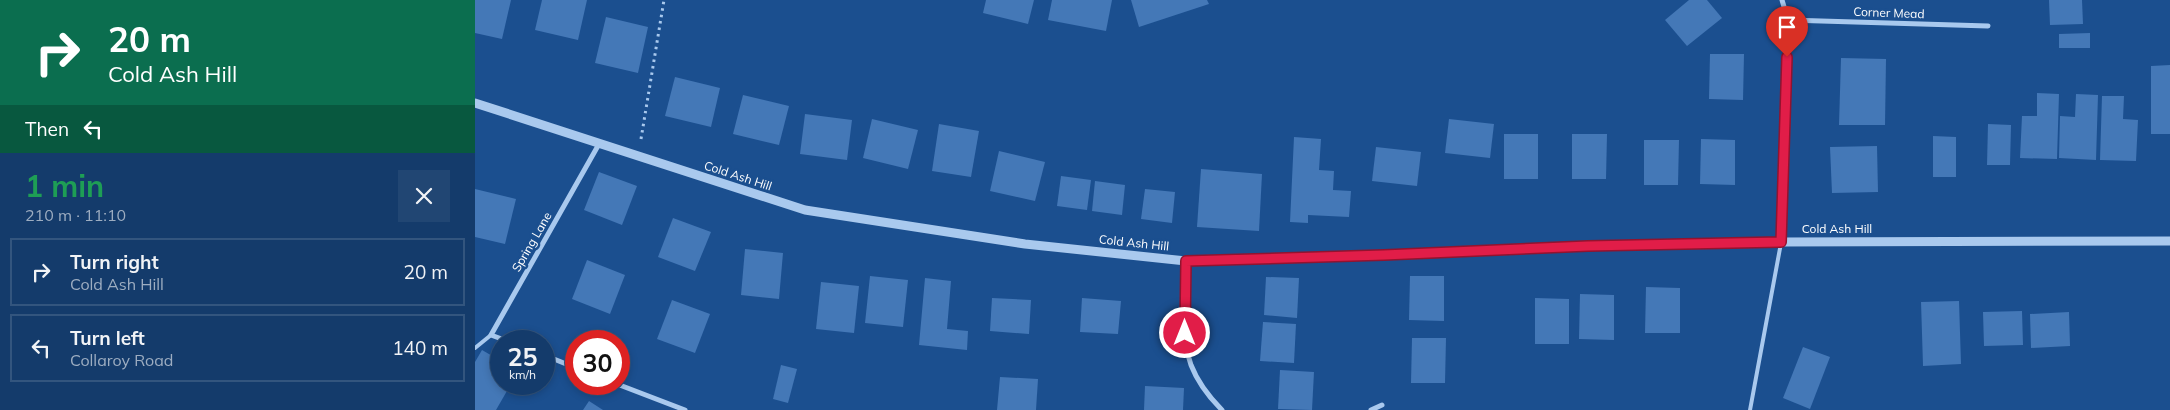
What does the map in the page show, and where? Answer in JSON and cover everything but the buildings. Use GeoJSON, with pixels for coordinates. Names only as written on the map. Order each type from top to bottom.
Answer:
{"type":"FeatureCollection","features":[{"type":"Feature","properties":{"kind":"street"},"geometry":{"type":"LineString","coordinates":[[1781,0],[1788,20],[1781,242]]}},
{"type":"Feature","properties":{"kind":"street","name":"Corner Mead"},"geometry":{"type":"LineString","coordinates":[[1788,20],[1988,26]]}},
{"type":"Feature","properties":{"kind":"street","name":"Cold Ash Hill"},"geometry":{"type":"LineString","coordinates":[[475,103],[805,210],[1025,244],[1186,261],[1588,246],[1781,242],[2170,241]]}},
{"type":"Feature","properties":{"kind":"street","name":"Spring Lane"},"geometry":{"type":"LineString","coordinates":[[494,330],[599,144]]}},
{"type":"Feature","properties":{"kind":"street"},"geometry":{"type":"LineString","coordinates":[[1186,261],[1185,333],[1191,364],[1201,385],[1222,410]]}},
{"type":"Feature","properties":{"kind":"street"},"geometry":{"type":"LineString","coordinates":[[630,389],[685,410]]}},
{"type":"Feature","properties":{"kind":"street"},"geometry":{"type":"LineString","coordinates":[[1371,410],[1382,405]]}},
{"type":"Feature","properties":{"kind":"lane"},"geometry":{"type":"LineString","coordinates":[[1750,410],[1781,242]]}},
{"type":"Feature","properties":{"kind":"lane"},"geometry":{"type":"LineString","coordinates":[[475,348],[490,336]]}},
{"type":"Feature","properties":{"kind":"path"},"geometry":{"type":"LineString","coordinates":[[638,157],[664,0]]}},
{"type":"Feature","properties":{"kind":"route"},"geometry":{"type":"LineString","coordinates":[[1185,333],[1186,261],[1588,246],[1781,242],[1787,57]]}}]}
